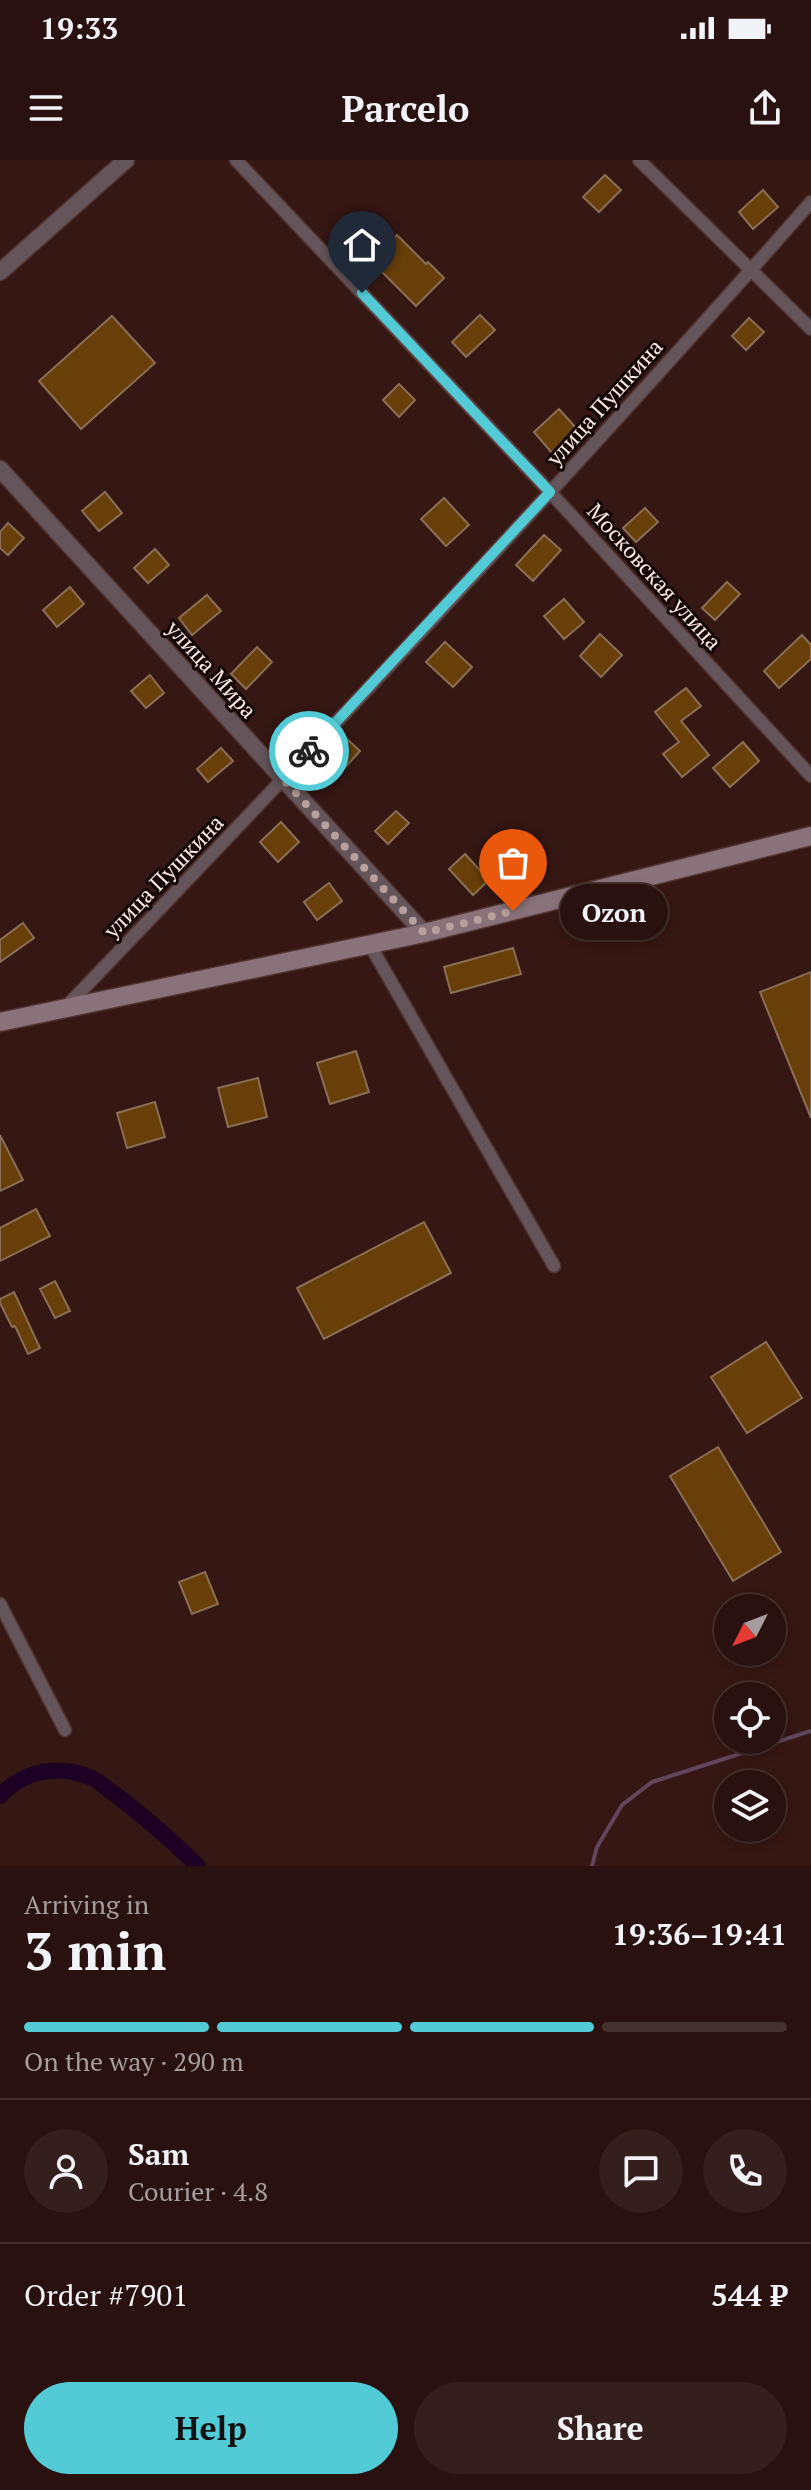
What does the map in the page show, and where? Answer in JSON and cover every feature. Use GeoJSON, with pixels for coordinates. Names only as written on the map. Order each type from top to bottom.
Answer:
{"type":"FeatureCollection","features":[{"type":"Feature","properties":{"kind":"main road"},"geometry":{"type":"LineString","coordinates":[[1,1021],[62,1011],[424,933],[811,836]]}},
{"type":"Feature","properties":{"kind":"street"},"geometry":{"type":"LineString","coordinates":[[0,272],[126,160]]}},
{"type":"Feature","properties":{"kind":"street","name":"Московская улица"},"geometry":{"type":"LineString","coordinates":[[236,160],[550,492],[811,776]]}},
{"type":"Feature","properties":{"kind":"street"},"geometry":{"type":"LineString","coordinates":[[639,160],[811,329]]}},
{"type":"Feature","properties":{"kind":"street","name":"улица Пушкина"},"geometry":{"type":"LineString","coordinates":[[62,1011],[550,492],[811,202]]}},
{"type":"Feature","properties":{"kind":"street","name":"улица Мира"},"geometry":{"type":"LineString","coordinates":[[0,469],[424,933]]}},
{"type":"Feature","properties":{"kind":"street"},"geometry":{"type":"LineString","coordinates":[[370,945],[554,1266]]}},
{"type":"Feature","properties":{"kind":"street"},"geometry":{"type":"LineString","coordinates":[[0,1604],[65,1730]]}},
{"type":"Feature","properties":{"kind":"building"},"geometry":{"type":"Polygon","coordinates":[[[605,175],[621,190],[599,212],[583,197],[605,175]]]}},
{"type":"Feature","properties":{"kind":"building"},"geometry":{"type":"Polygon","coordinates":[[[763,190],[778,207],[753,229],[739,212],[763,190]]]}},
{"type":"Feature","properties":{"kind":"building"},"geometry":{"type":"Polygon","coordinates":[[[397,235],[444,278],[416,306],[371,261],[397,235]]]}},
{"type":"Feature","properties":{"kind":"building"},"geometry":{"type":"Polygon","coordinates":[[[480,315],[495,330],[466,357],[452,342],[480,315]]]}},
{"type":"Feature","properties":{"kind":"building"},"geometry":{"type":"Polygon","coordinates":[[[112,316],[155,363],[81,429],[39,381],[112,316]]]}},
{"type":"Feature","properties":{"kind":"building"},"geometry":{"type":"Polygon","coordinates":[[[749,318],[764,332],[746,350],[732,336],[749,318]]]}},
{"type":"Feature","properties":{"kind":"building"},"geometry":{"type":"Polygon","coordinates":[[[399,384],[415,400],[399,417],[383,400],[399,384]]]}},
{"type":"Feature","properties":{"kind":"building"},"geometry":{"type":"Polygon","coordinates":[[[559,409],[578,430],[552,453],[534,432],[559,409]]]}},
{"type":"Feature","properties":{"kind":"building"},"geometry":{"type":"Polygon","coordinates":[[[105,492],[122,513],[99,531],[82,511],[105,492]]]}},
{"type":"Feature","properties":{"kind":"building"},"geometry":{"type":"Polygon","coordinates":[[[444,498],[469,525],[446,546],[421,519],[444,498]]]}},
{"type":"Feature","properties":{"kind":"building"},"geometry":{"type":"Polygon","coordinates":[[[645,508],[658,522],[636,542],[623,528],[645,508]]]}},
{"type":"Feature","properties":{"kind":"building"},"geometry":{"type":"Polygon","coordinates":[[[8,523],[24,538],[8,555],[0,548],[0,532],[8,523]]]}},
{"type":"Feature","properties":{"kind":"building"},"geometry":{"type":"Polygon","coordinates":[[[544,535],[561,550],[533,581],[516,565],[544,535]]]}},
{"type":"Feature","properties":{"kind":"building"},"geometry":{"type":"Polygon","coordinates":[[[155,549],[169,565],[148,583],[134,568],[155,549]]]}},
{"type":"Feature","properties":{"kind":"building"},"geometry":{"type":"Polygon","coordinates":[[[727,582],[740,594],[715,620],[702,608],[727,582]]]}},
{"type":"Feature","properties":{"kind":"building"},"geometry":{"type":"Polygon","coordinates":[[[70,587],[84,604],[57,627],[43,610],[70,587]]]}},
{"type":"Feature","properties":{"kind":"building"},"geometry":{"type":"Polygon","coordinates":[[[207,595],[221,611],[192,635],[179,618],[207,595]]]}},
{"type":"Feature","properties":{"kind":"building"},"geometry":{"type":"Polygon","coordinates":[[[564,599],[584,622],[564,639],[544,616],[564,599]]]}},
{"type":"Feature","properties":{"kind":"building"},"geometry":{"type":"Polygon","coordinates":[[[600,634],[622,655],[601,677],[580,656],[600,634]]]}},
{"type":"Feature","properties":{"kind":"building"},"geometry":{"type":"Polygon","coordinates":[[[802,635],[811,645],[811,659],[779,688],[764,671],[802,635]]]}},
{"type":"Feature","properties":{"kind":"building"},"geometry":{"type":"Polygon","coordinates":[[[445,642],[472,667],[453,687],[426,662],[445,642]]]}},
{"type":"Feature","properties":{"kind":"building"},"geometry":{"type":"Polygon","coordinates":[[[257,647],[272,662],[246,689],[231,674],[257,647]]]}},
{"type":"Feature","properties":{"kind":"building"},"geometry":{"type":"Polygon","coordinates":[[[150,675],[164,693],[146,708],[131,691],[150,675]]]}},
{"type":"Feature","properties":{"kind":"building"},"geometry":{"type":"Polygon","coordinates":[[[686,688],[701,706],[681,721],[709,755],[682,777],[663,754],[679,742],[655,712],[686,688]]]}},
{"type":"Feature","properties":{"kind":"building"},"geometry":{"type":"Polygon","coordinates":[[[346,738],[360,751],[331,783],[317,770],[346,738]]]}},
{"type":"Feature","properties":{"kind":"building"},"geometry":{"type":"Polygon","coordinates":[[[743,742],[759,761],[730,787],[713,768],[743,742]]]}},
{"type":"Feature","properties":{"kind":"building"},"geometry":{"type":"Polygon","coordinates":[[[221,748],[233,761],[208,782],[197,769],[221,748]]]}},
{"type":"Feature","properties":{"kind":"building"},"geometry":{"type":"Polygon","coordinates":[[[396,811],[409,823],[388,844],[375,831],[396,811]]]}},
{"type":"Feature","properties":{"kind":"building"},"geometry":{"type":"Polygon","coordinates":[[[281,822],[299,842],[278,862],[260,842],[281,822]]]}},
{"type":"Feature","properties":{"kind":"building"},"geometry":{"type":"Polygon","coordinates":[[[465,854],[489,880],[473,895],[449,869],[465,854]]]}},
{"type":"Feature","properties":{"kind":"building"},"geometry":{"type":"Polygon","coordinates":[[[329,883],[342,901],[317,920],[304,902],[329,883]]]}},
{"type":"Feature","properties":{"kind":"building"},"geometry":{"type":"Polygon","coordinates":[[[23,923],[34,938],[0,962],[0,940],[23,923]]]}},
{"type":"Feature","properties":{"kind":"building"},"geometry":{"type":"Polygon","coordinates":[[[513,948],[521,974],[451,993],[444,967],[513,948]]]}},
{"type":"Feature","properties":{"kind":"building"},"geometry":{"type":"Polygon","coordinates":[[[811,972],[811,1118],[760,992],[811,972]]]}},
{"type":"Feature","properties":{"kind":"building"},"geometry":{"type":"Polygon","coordinates":[[[356,1051],[369,1092],[330,1104],[317,1063],[356,1051]]]}},
{"type":"Feature","properties":{"kind":"building"},"geometry":{"type":"Polygon","coordinates":[[[258,1078],[267,1117],[228,1127],[218,1088],[258,1078]]]}},
{"type":"Feature","properties":{"kind":"building"},"geometry":{"type":"Polygon","coordinates":[[[155,1102],[165,1137],[127,1148],[117,1113],[155,1102]]]}},
{"type":"Feature","properties":{"kind":"building"},"geometry":{"type":"Polygon","coordinates":[[[0,1135],[23,1180],[0,1191],[0,1135]]]}},
{"type":"Feature","properties":{"kind":"building"},"geometry":{"type":"Polygon","coordinates":[[[36,1209],[50,1236],[0,1261],[0,1228],[36,1209]]]}},
{"type":"Feature","properties":{"kind":"building"},"geometry":{"type":"Polygon","coordinates":[[[424,1222],[451,1273],[324,1339],[297,1288],[424,1222]]]}},
{"type":"Feature","properties":{"kind":"building"},"geometry":{"type":"Polygon","coordinates":[[[55,1281],[70,1311],[55,1318],[40,1289],[55,1281]]]}},
{"type":"Feature","properties":{"kind":"building"},"geometry":{"type":"Polygon","coordinates":[[[14,1292],[40,1348],[28,1354],[0,1303],[0,1299],[14,1292]]]}},
{"type":"Feature","properties":{"kind":"building"},"geometry":{"type":"Polygon","coordinates":[[[766,1342],[802,1398],[747,1433],[711,1377],[766,1342]]]}},
{"type":"Feature","properties":{"kind":"building"},"geometry":{"type":"Polygon","coordinates":[[[718,1447],[781,1552],[733,1581],[670,1476],[718,1447]]]}},
{"type":"Feature","properties":{"kind":"building"},"geometry":{"type":"Polygon","coordinates":[[[205,1572],[218,1604],[192,1614],[179,1582],[205,1572]]]}},
{"type":"Feature","properties":{"kind":"waterway"},"geometry":{"type":"LineString","coordinates":[[592,1866],[597,1847],[622,1805],[652,1782],[811,1731]]}},
{"type":"Feature","properties":{"kind":"waterway"},"geometry":{"type":"LineString","coordinates":[[0,1796],[20,1780],[43,1772],[67,1771],[92,1778],[146,1819],[198,1866]]}},
{"type":"Feature","properties":{"kind":"way so far"},"geometry":{"type":"LineString","coordinates":[[309,751],[283,779],[424,933],[513,911]]}},
{"type":"Feature","properties":{"kind":"place","name":"Ozon"},"geometry":{"type":"Point","coordinates":[513,911]}},
{"type":"Feature","properties":{"kind":"route"},"geometry":{"type":"LineString","coordinates":[[309,751],[550,492],[362,293]]}}]}
